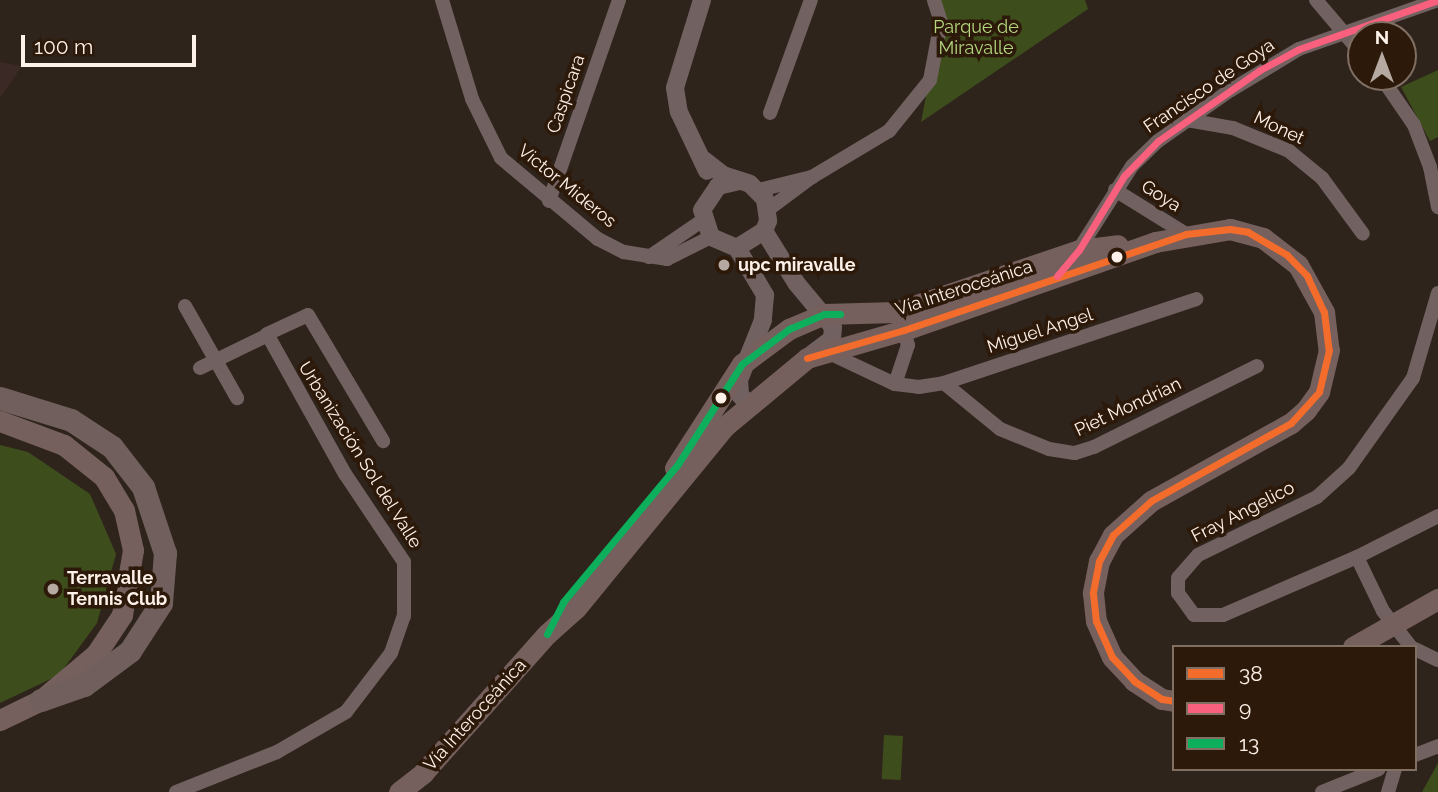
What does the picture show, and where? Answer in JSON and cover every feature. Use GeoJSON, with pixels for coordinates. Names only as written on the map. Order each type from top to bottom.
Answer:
{"type":"FeatureCollection","features":[{"type":"Feature","properties":{"kind":"highway"},"geometry":{"type":"LineString","coordinates":[[0,398],[71,420],[112,447],[143,487],[165,553],[161,603],[137,644],[102,674],[41,699]]}},
{"type":"Feature","properties":{"kind":"main road","name":"Vía Interoceánica"},"geometry":{"type":"LineString","coordinates":[[547,634],[563,602],[678,464],[742,364],[789,329],[824,314],[901,321],[1057,276],[1154,242],[1186,234],[1230,229],[1248,232],[1287,255],[1315,291],[1329,350],[1319,392],[1306,410],[1291,423],[1151,501],[1113,535],[1099,561],[1093,593],[1096,621],[1112,657],[1134,681],[1162,699],[1172,701]]}},
{"type":"Feature","properties":{"kind":"main road","name":"Vía Interoceánica"},"geometry":{"type":"LineString","coordinates":[[399,792],[466,728],[547,634],[593,589],[724,427],[807,358],[829,353],[901,321],[1079,250],[1154,242]]}},
{"type":"Feature","properties":{"kind":"main road"},"geometry":{"type":"LineString","coordinates":[[0,421],[64,444],[104,477],[124,510],[133,550],[128,596],[111,633],[79,672],[41,699],[0,720]]}},
{"type":"Feature","properties":{"kind":"main road"},"geometry":{"type":"LineString","coordinates":[[1357,645],[1438,599]]}},
{"type":"Feature","properties":{"kind":"street","name":"Victor Mideros"},"geometry":{"type":"LineString","coordinates":[[442,0],[472,99],[501,158],[549,201],[598,239],[649,257],[667,259],[711,237]]}},
{"type":"Feature","properties":{"kind":"street"},"geometry":{"type":"LineString","coordinates":[[448,21],[454,0]]}},
{"type":"Feature","properties":{"kind":"street","name":"Caspicara"},"geometry":{"type":"LineString","coordinates":[[549,201],[619,0]]}},
{"type":"Feature","properties":{"kind":"street"},"geometry":{"type":"LineString","coordinates":[[649,257],[703,220],[711,192],[704,160],[678,112],[675,88],[702,0]]}},
{"type":"Feature","properties":{"kind":"street"},"geometry":{"type":"LineString","coordinates":[[770,113],[811,0]]}},
{"type":"Feature","properties":{"kind":"street"},"geometry":{"type":"LineString","coordinates":[[807,358],[832,339],[833,327],[797,284],[764,231],[769,209],[812,177],[890,131],[930,80],[941,22],[934,0]]}},
{"type":"Feature","properties":{"kind":"street"},"geometry":{"type":"LineString","coordinates":[[1316,0],[1347,37]]}},
{"type":"Feature","properties":{"kind":"street","name":"Francisco de Goya"},"geometry":{"type":"LineString","coordinates":[[1057,276],[1079,250],[1115,190],[1143,155],[1187,120],[1260,70],[1343,32],[1438,0]]}},
{"type":"Feature","properties":{"kind":"street"},"geometry":{"type":"LineString","coordinates":[[1391,91],[1415,125],[1438,207]]}},
{"type":"Feature","properties":{"kind":"street","name":"Monet"},"geometry":{"type":"LineString","coordinates":[[1187,120],[1233,128],[1289,151],[1322,178],[1363,233]]}},
{"type":"Feature","properties":{"kind":"street"},"geometry":{"type":"LineString","coordinates":[[704,160],[759,190],[812,177]]}},
{"type":"Feature","properties":{"kind":"street"},"geometry":{"type":"LineString","coordinates":[[711,192],[739,181]]}},
{"type":"Feature","properties":{"kind":"street"},"geometry":{"type":"LineString","coordinates":[[759,190],[769,209]]}},
{"type":"Feature","properties":{"kind":"street","name":"Goya"},"geometry":{"type":"LineString","coordinates":[[1115,190],[1186,234]]}},
{"type":"Feature","properties":{"kind":"street"},"geometry":{"type":"LineString","coordinates":[[703,220],[711,237],[737,247],[765,295],[763,320],[742,364],[740,395],[748,405]]}},
{"type":"Feature","properties":{"kind":"street"},"geometry":{"type":"LineString","coordinates":[[737,247],[764,231]]}},
{"type":"Feature","properties":{"kind":"street","name":"Fray Angelico"},"geometry":{"type":"LineString","coordinates":[[1438,293],[1413,378],[1349,468],[1317,497],[1198,555],[1178,578],[1178,593],[1194,615],[1207,618],[1357,557],[1438,516]]}},
{"type":"Feature","properties":{"kind":"street","name":"Miguel Angel"},"geometry":{"type":"LineString","coordinates":[[829,353],[895,384],[944,383],[1196,299]]}},
{"type":"Feature","properties":{"kind":"street"},"geometry":{"type":"LineString","coordinates":[[185,306],[237,398]]}},
{"type":"Feature","properties":{"kind":"street","name":"Urbanización Sol del Valle"},"geometry":{"type":"LineString","coordinates":[[176,792],[277,752],[346,712],[391,653],[404,616],[407,566],[345,474],[266,336],[308,315],[383,441]]}},
{"type":"Feature","properties":{"kind":"street"},"geometry":{"type":"LineString","coordinates":[[895,384],[908,345],[901,321]]}},
{"type":"Feature","properties":{"kind":"street"},"geometry":{"type":"LineString","coordinates":[[200,368],[266,336]]}},
{"type":"Feature","properties":{"kind":"street","name":"Piet Mondrian"},"geometry":{"type":"LineString","coordinates":[[944,383],[1000,429],[1049,449],[1075,453],[1094,447],[1257,366]]}},
{"type":"Feature","properties":{"kind":"street"},"geometry":{"type":"LineString","coordinates":[[1357,557],[1383,611],[1409,645]]}},
{"type":"Feature","properties":{"kind":"street"},"geometry":{"type":"LineString","coordinates":[[1417,650],[1438,660]]}},
{"type":"Feature","properties":{"kind":"street"},"geometry":{"type":"LineString","coordinates":[[1417,754],[1438,746]]}},
{"type":"Feature","properties":{"kind":"street"},"geometry":{"type":"LineString","coordinates":[[1322,792],[1374,771]]}},
{"type":"Feature","properties":{"kind":"street"},"geometry":{"type":"LineString","coordinates":[[1388,792],[1394,771]]}},
{"type":"Feature","properties":{"kind":"shaded area"},"geometry":{"type":"Polygon","coordinates":[[[0,62],[22,66],[0,98],[0,62]]]}},
{"type":"Feature","properties":{"kind":"green space","name":"Parque de Miravalle"},"geometry":{"type":"Polygon","coordinates":[[[934,0],[1085,0],[1088,9],[921,122],[940,25],[934,0]]]}},
{"type":"Feature","properties":{"kind":"green space"},"geometry":{"type":"Polygon","coordinates":[[[1438,70],[1438,137],[1430,141],[1403,91],[1417,91],[1417,80],[1438,70]]]}},
{"type":"Feature","properties":{"kind":"green space","name":"Terravalle Tennis Club"},"geometry":{"type":"Polygon","coordinates":[[[0,445],[28,452],[90,494],[116,554],[97,623],[59,675],[0,703],[0,445]]]}},
{"type":"Feature","properties":{"kind":"green space"},"geometry":{"type":"Polygon","coordinates":[[[884,735],[903,736],[901,780],[882,779],[884,735]]]}},
{"type":"Feature","properties":{"kind":"green space"},"geometry":{"type":"Polygon","coordinates":[[[1438,763],[1438,792],[1422,792],[1438,763]]]}},
{"type":"Feature","properties":{"kind":"transit line","name":"9"},"geometry":{"type":"LineString","coordinates":[[1057,276],[1079,250],[1124,176],[1158,141],[1260,70],[1299,49],[1438,0]]}},
{"type":"Feature","properties":{"kind":"transit line","name":"38"},"geometry":{"type":"LineString","coordinates":[[807,358],[904,330],[1186,234],[1230,229],[1248,232],[1287,255],[1307,276],[1324,312],[1329,350],[1319,392],[1291,423],[1151,501],[1113,535],[1099,561],[1093,593],[1096,621],[1112,657],[1134,681],[1162,699],[1172,701]]}},
{"type":"Feature","properties":{"kind":"transit line","name":"13"},"geometry":{"type":"LineString","coordinates":[[547,634],[563,602],[678,464],[742,364],[789,329],[824,314],[840,314]]}},
{"type":"Feature","properties":{"kind":"place","name":"upc miravalle"},"geometry":{"type":"Point","coordinates":[724,265]}},
{"type":"Feature","properties":{"kind":"place","name":"Terravalle Tennis Club"},"geometry":{"type":"Point","coordinates":[53,589]}}]}
